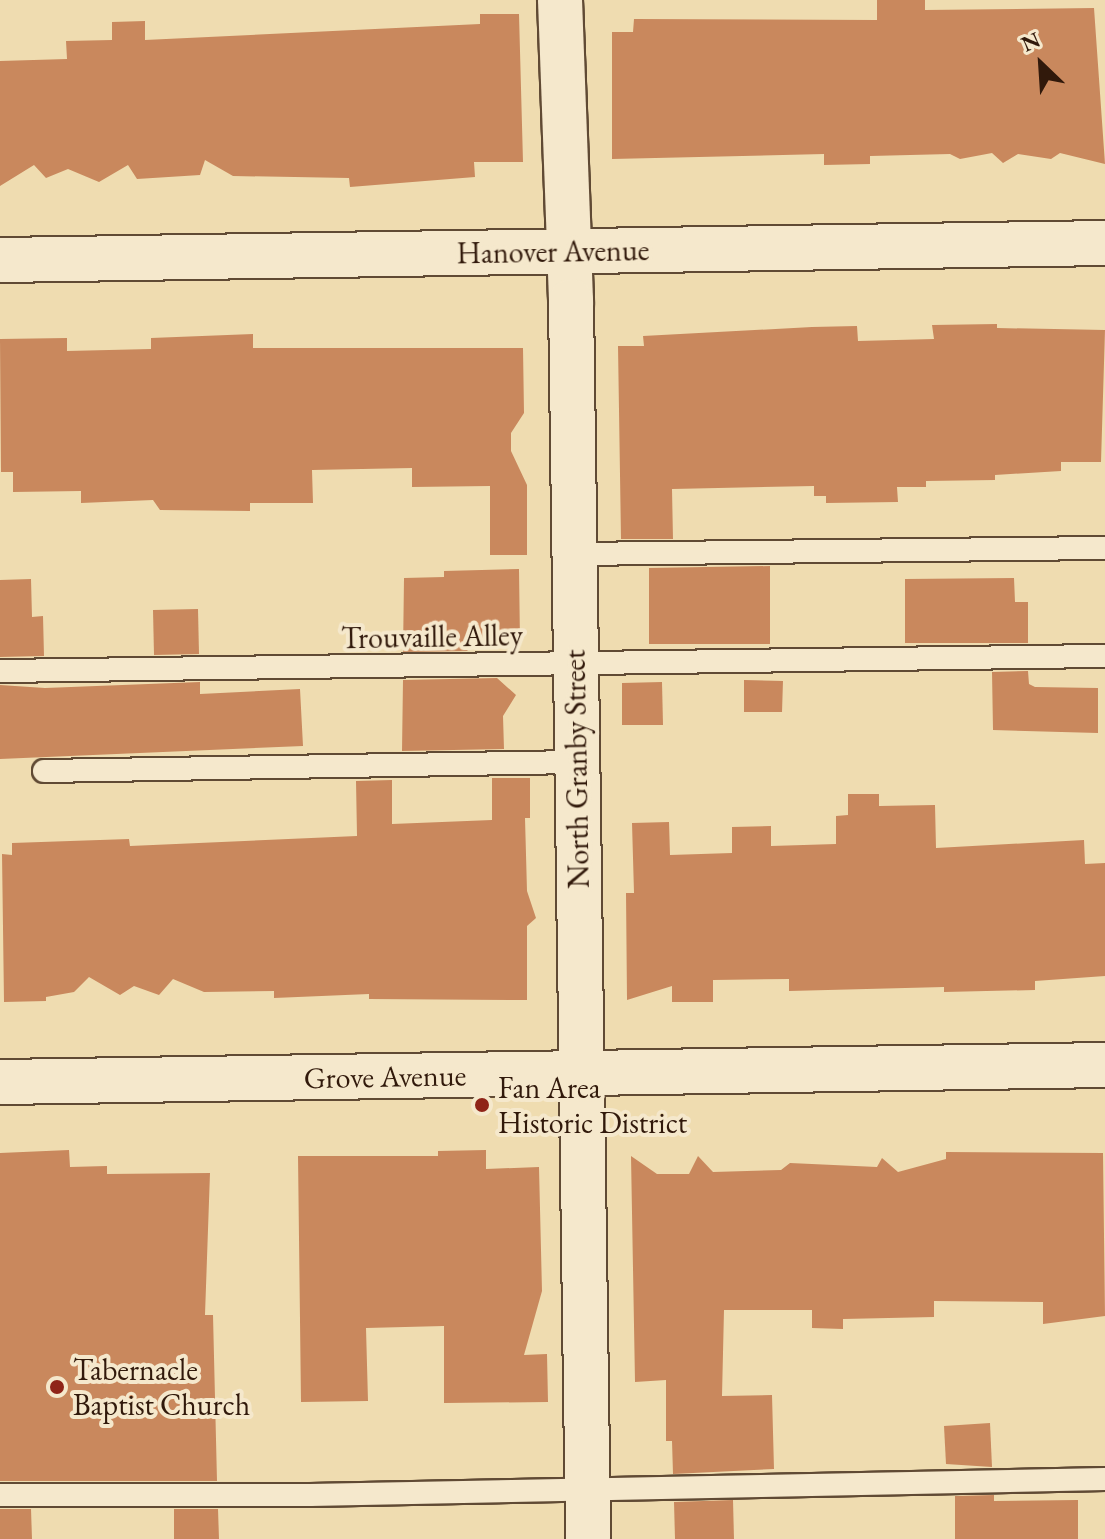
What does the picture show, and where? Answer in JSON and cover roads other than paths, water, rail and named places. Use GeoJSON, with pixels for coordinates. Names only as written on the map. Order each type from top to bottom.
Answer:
{"type":"FeatureCollection","features":[{"type":"Feature","properties":{"kind":"street","name":"North Granby Street"},"geometry":{"type":"LineString","coordinates":[[560,0],[570,252],[588,1539]]}},
{"type":"Feature","properties":{"kind":"street","name":"Hanover Avenue"},"geometry":{"type":"LineString","coordinates":[[0,260],[1105,243]]}},
{"type":"Feature","properties":{"kind":"street","name":"Grove Avenue"},"geometry":{"type":"LineString","coordinates":[[0,1082],[1105,1065]]}},
{"type":"Feature","properties":{"kind":"lane"},"geometry":{"type":"LineString","coordinates":[[574,554],[1105,548]]}},
{"type":"Feature","properties":{"kind":"lane","name":"Trouvaille Alley"},"geometry":{"type":"LineString","coordinates":[[0,671],[1105,656]]}},
{"type":"Feature","properties":{"kind":"lane"},"geometry":{"type":"LineString","coordinates":[[44,771],[576,762]]}},
{"type":"Feature","properties":{"kind":"lane"},"geometry":{"type":"LineString","coordinates":[[0,1495],[586,1491],[1105,1479]]}},
{"type":"Feature","properties":{"kind":"place","name":"Fan Area Historic District"},"geometry":{"type":"Point","coordinates":[482,1105]}},
{"type":"Feature","properties":{"kind":"place","name":"Tabernacle Baptist Church"},"geometry":{"type":"Point","coordinates":[57,1387]}}]}
